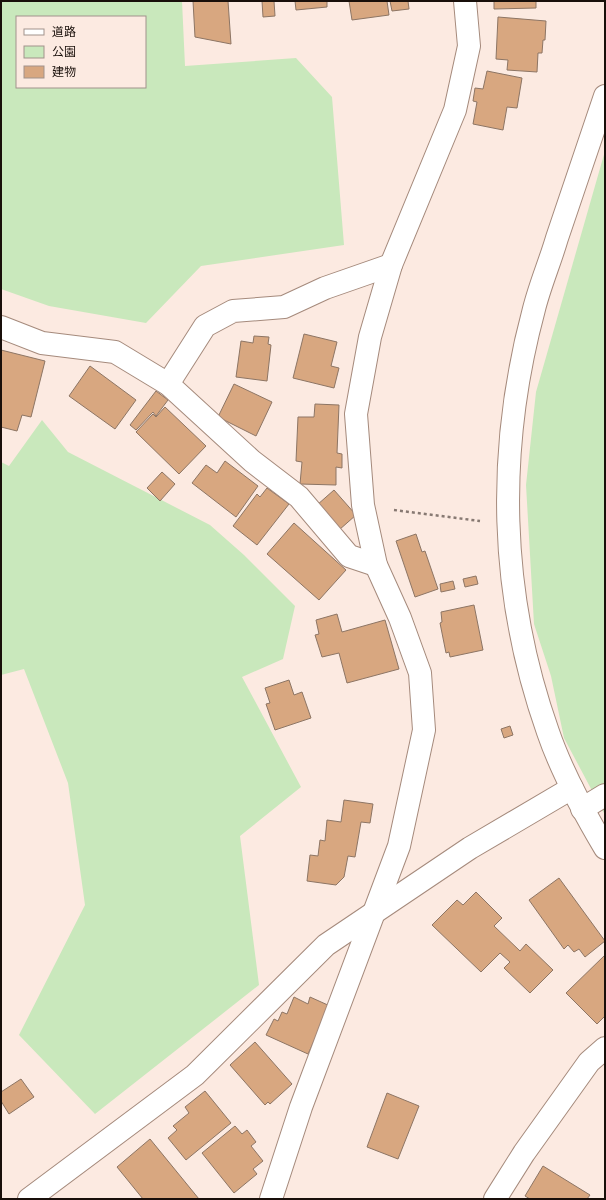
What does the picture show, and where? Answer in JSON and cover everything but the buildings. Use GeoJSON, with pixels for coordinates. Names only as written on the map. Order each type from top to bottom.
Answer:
{"type":"FeatureCollection","features":[{"type":"Feature","properties":{"kind":"street"},"geometry":{"type":"LineString","coordinates":[[271,1199],[301,1107],[376,911],[399,846],[424,730],[420,673],[400,618],[376,565],[363,506],[356,414],[370,337],[391,265],[455,110],[468,46],[465,1]]}},
{"type":"Feature","properties":{"kind":"street"},"geometry":{"type":"LineString","coordinates":[[605,96],[534,308],[516,388],[507,478],[510,559],[523,650],[548,732],[582,809],[605,848]]}},
{"type":"Feature","properties":{"kind":"street"},"geometry":{"type":"LineString","coordinates":[[168,384],[205,326],[233,311],[284,307],[326,288],[391,265]]}},
{"type":"Feature","properties":{"kind":"street"},"geometry":{"type":"LineString","coordinates":[[1,327],[42,343],[114,352],[168,384],[252,461],[299,497],[349,556],[376,565]]}},
{"type":"Feature","properties":{"kind":"street"},"geometry":{"type":"LineString","coordinates":[[29,1199],[195,1075],[326,945],[470,848],[572,788]]}},
{"type":"Feature","properties":{"kind":"street"},"geometry":{"type":"LineString","coordinates":[[582,809],[605,796]]}},
{"type":"Feature","properties":{"kind":"street"},"geometry":{"type":"LineString","coordinates":[[495,1199],[524,1153],[589,1062],[605,1048]]}},
{"type":"Feature","properties":{"kind":"path"},"geometry":{"type":"LineString","coordinates":[[363,506],[508,525]]}},
{"type":"Feature","properties":{"kind":"green space"},"geometry":{"type":"Polygon","coordinates":[[[1,1],[182,1],[185,66],[296,58],[332,97],[344,245],[201,266],[146,323],[49,306],[1,289],[1,1]]]}},
{"type":"Feature","properties":{"kind":"green space"},"geometry":{"type":"Polygon","coordinates":[[[605,151],[605,815],[564,738],[551,676],[534,624],[526,485],[536,392],[605,151]]]}},
{"type":"Feature","properties":{"kind":"green space"},"geometry":{"type":"Polygon","coordinates":[[[42,420],[68,452],[210,525],[244,555],[295,606],[283,659],[242,677],[301,787],[240,836],[259,985],[95,1114],[19,1035],[85,905],[68,783],[24,669],[1,675],[1,462],[9,466],[42,420]]]}}]}
